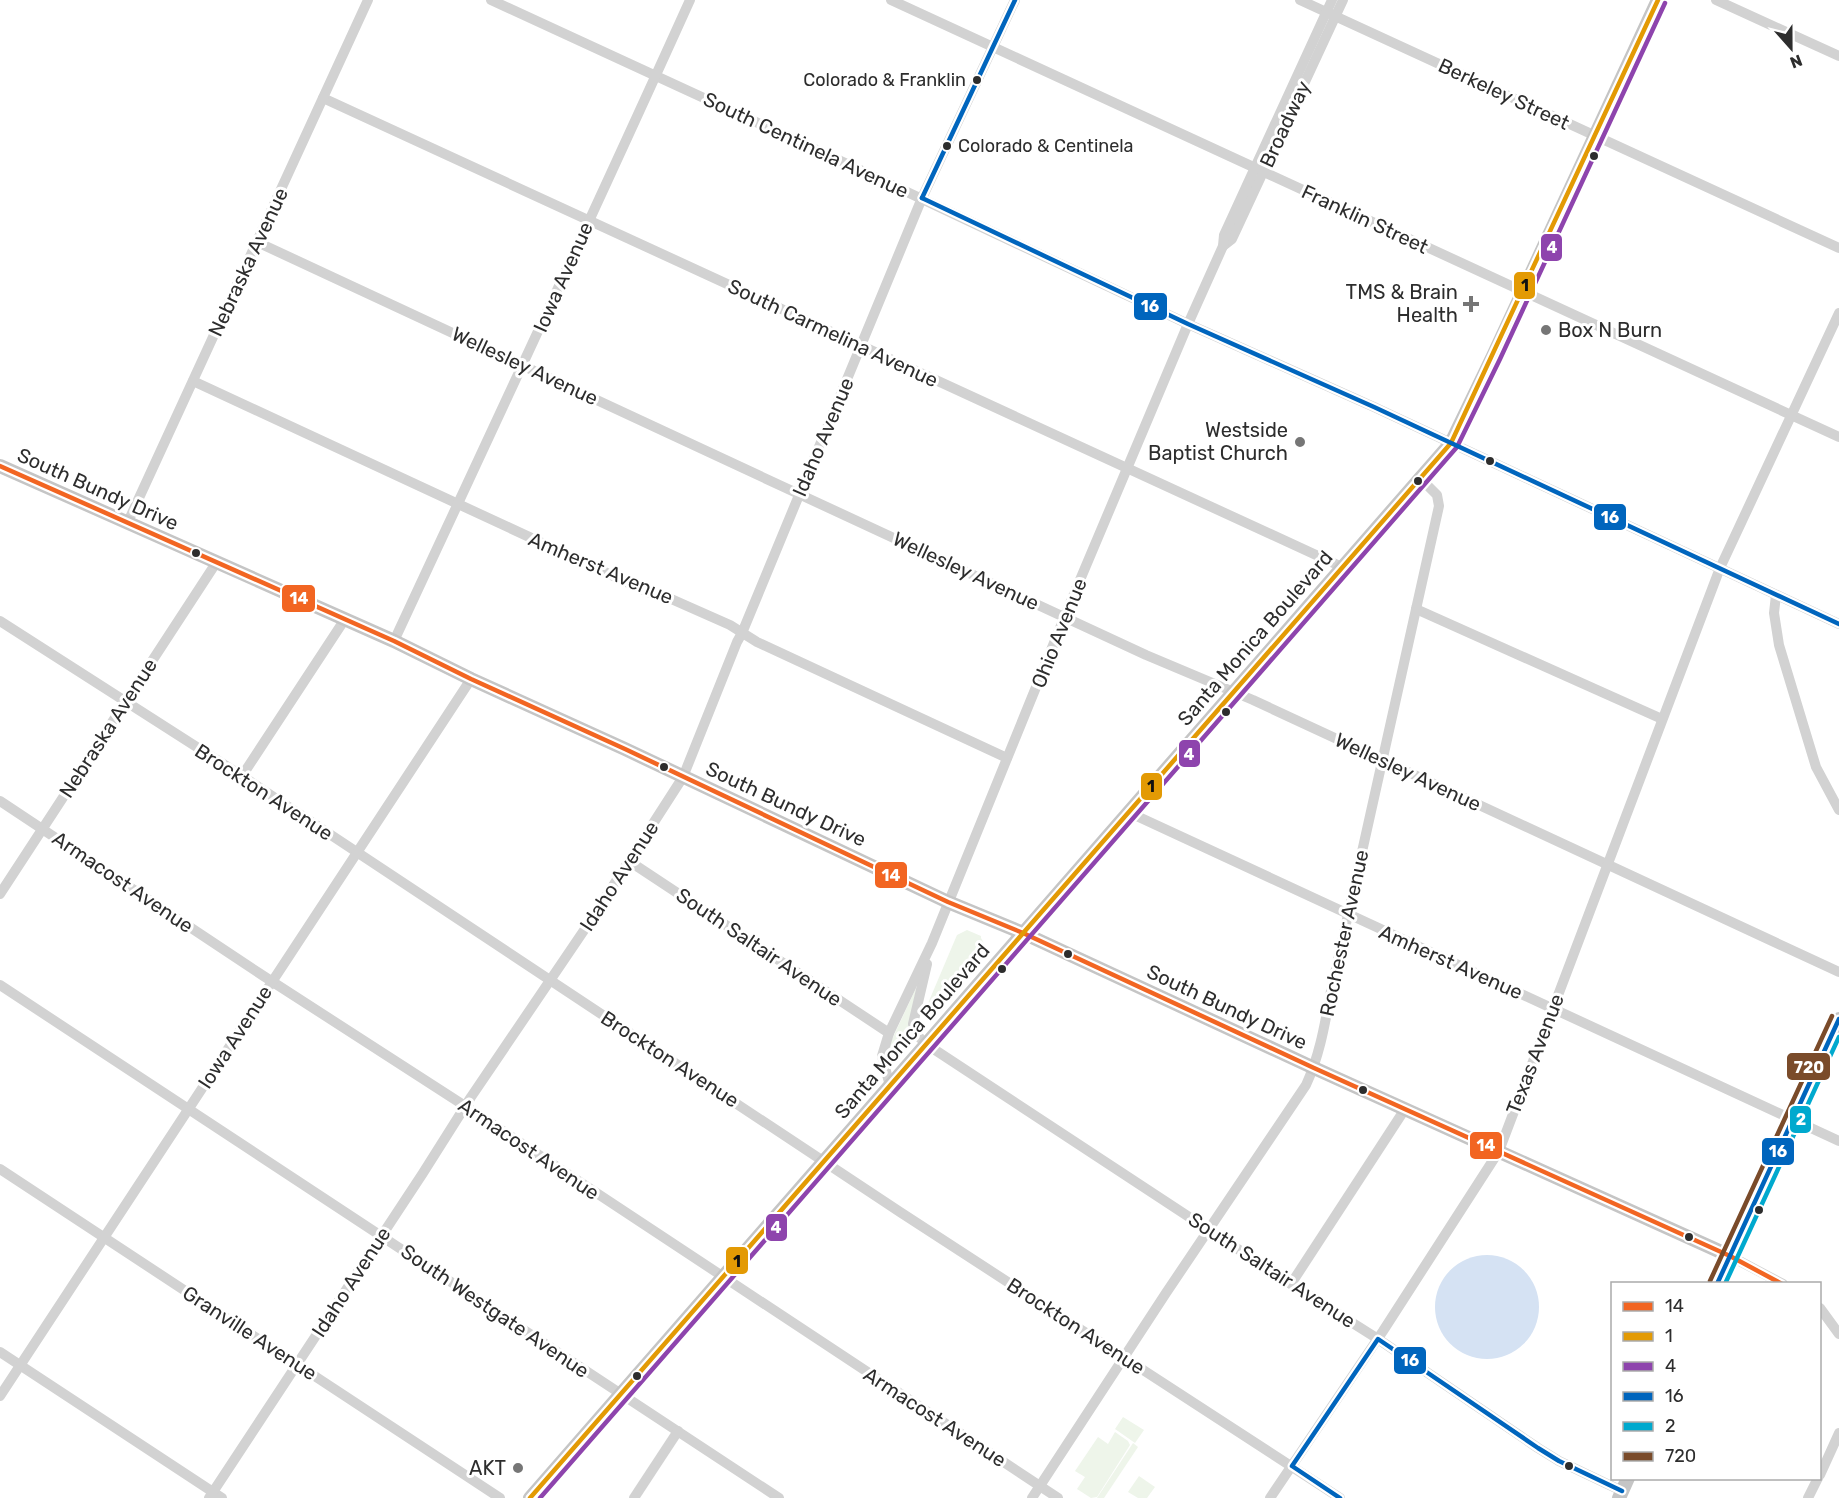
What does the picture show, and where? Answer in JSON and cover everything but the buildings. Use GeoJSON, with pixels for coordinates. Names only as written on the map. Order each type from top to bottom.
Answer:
{"type":"FeatureCollection","features":[{"type":"Feature","properties":{"kind":"main road","name":"Santa Monica Boulevard"},"geometry":{"type":"LineString","coordinates":[[530,1498],[1451,443],[1658,0]]}},
{"type":"Feature","properties":{"kind":"main road","name":"South Bundy Drive"},"geometry":{"type":"LineString","coordinates":[[0,466],[345,619],[625,748],[948,902],[1023,933],[1314,1068],[1730,1256]]}},
{"type":"Feature","properties":{"kind":"main road"},"geometry":{"type":"LineString","coordinates":[[1718,1282],[1839,1019]]}},
{"type":"Feature","properties":{"kind":"street","name":"Nebraska Avenue"},"geometry":{"type":"LineString","coordinates":[[127,524],[368,0]]}},
{"type":"Feature","properties":{"kind":"street","name":"South Centinela Avenue"},"geometry":{"type":"LineString","coordinates":[[490,0],[1839,624]]}},
{"type":"Feature","properties":{"kind":"street","name":"Iowa Avenue"},"geometry":{"type":"LineString","coordinates":[[394,642],[690,0]]}},
{"type":"Feature","properties":{"kind":"street","name":"Franklin Street"},"geometry":{"type":"LineString","coordinates":[[891,0],[1839,437]]}},
{"type":"Feature","properties":{"kind":"street","name":"Idaho Avenue"},"geometry":{"type":"LineString","coordinates":[[214,1496],[465,1106],[550,981],[683,777],[922,198],[1016,0]]}},
{"type":"Feature","properties":{"kind":"street","name":"Berkeley Street"},"geometry":{"type":"LineString","coordinates":[[1300,0],[1839,248]]}},
{"type":"Feature","properties":{"kind":"street","name":"Broadway"},"geometry":{"type":"LineString","coordinates":[[1331,14],[1332,0]]}},
{"type":"Feature","properties":{"kind":"street","name":"Broadway"},"geometry":{"type":"LineString","coordinates":[[1188,324],[1223,246],[1232,239],[1259,170],[1331,14],[1343,0]]}},
{"type":"Feature","properties":{"kind":"street"},"geometry":{"type":"LineString","coordinates":[[1716,0],[1839,56]]}},
{"type":"Feature","properties":{"kind":"street","name":"South Carmelina Avenue"},"geometry":{"type":"LineString","coordinates":[[323,98],[1342,567]]}},
{"type":"Feature","properties":{"kind":"street","name":"Wellesley Avenue"},"geometry":{"type":"LineString","coordinates":[[257,242],[1839,972]]}},
{"type":"Feature","properties":{"kind":"street","name":"Texas Avenue"},"geometry":{"type":"LineString","coordinates":[[1270,1498],[1378,1339],[1499,1150],[1720,568],[1839,313]]}},
{"type":"Feature","properties":{"kind":"street","name":"Ohio Avenue"},"geometry":{"type":"LineString","coordinates":[[890,1086],[882,1056],[889,1033],[932,943],[1065,616],[1188,324]]}},
{"type":"Feature","properties":{"kind":"street","name":"Amherst Avenue"},"geometry":{"type":"LineString","coordinates":[[193,381],[650,593],[669,598],[730,625],[757,642],[1007,758]]}},
{"type":"Feature","properties":{"kind":"street","name":"Rochester Avenue"},"geometry":{"type":"LineString","coordinates":[[1032,1498],[1208,1229],[1306,1085],[1314,1068],[1439,506],[1437,495],[1420,478]]}},
{"type":"Feature","properties":{"kind":"street","name":"Nebraska Avenue"},"geometry":{"type":"LineString","coordinates":[[0,894],[216,563]]}},
{"type":"Feature","properties":{"kind":"street"},"geometry":{"type":"LineString","coordinates":[[1776,595],[1774,613],[1779,645],[1816,767],[1839,810]]}},
{"type":"Feature","properties":{"kind":"street"},"geometry":{"type":"LineString","coordinates":[[1416,609],[1662,719]]}},
{"type":"Feature","properties":{"kind":"street"},"geometry":{"type":"LineString","coordinates":[[242,776],[345,619]]}},
{"type":"Feature","properties":{"kind":"street","name":"Brockton Avenue"},"geometry":{"type":"LineString","coordinates":[[0,621],[242,776],[1123,1358],[1340,1498]]}},
{"type":"Feature","properties":{"kind":"street","name":"Iowa Avenue"},"geometry":{"type":"LineString","coordinates":[[0,1396],[471,679]]}},
{"type":"Feature","properties":{"kind":"street","name":"Armacost Avenue"},"geometry":{"type":"LineString","coordinates":[[0,801],[1058,1498]]}},
{"type":"Feature","properties":{"kind":"street","name":"Amherst Avenue"},"geometry":{"type":"LineString","coordinates":[[1128,812],[1839,1141]]}},
{"type":"Feature","properties":{"kind":"street","name":"South Saltair Avenue"},"geometry":{"type":"LineString","coordinates":[[629,861],[889,1033]]}},
{"type":"Feature","properties":{"kind":"street","name":"Ohio Avenue"},"geometry":{"type":"LineString","coordinates":[[926,1044],[918,1036],[913,1024],[932,943]]}},
{"type":"Feature","properties":{"kind":"street","name":"South Westgate Avenue"},"geometry":{"type":"LineString","coordinates":[[0,985],[780,1498]]}},
{"type":"Feature","properties":{"kind":"street","name":"South Saltair Avenue"},"geometry":{"type":"LineString","coordinates":[[926,1044],[1378,1339],[1559,1461],[1623,1489]]}},
{"type":"Feature","properties":{"kind":"street"},"geometry":{"type":"LineString","coordinates":[[1291,1284],[1406,1109]]}},
{"type":"Feature","properties":{"kind":"street","name":"Granville Avenue"},"geometry":{"type":"LineString","coordinates":[[0,1169],[500,1498]]}},
{"type":"Feature","properties":{"kind":"street","name":"South Bundy Drive"},"geometry":{"type":"LineString","coordinates":[[1730,1256],[1779,1282]]}},
{"type":"Feature","properties":{"kind":"street"},"geometry":{"type":"LineString","coordinates":[[1821,1309],[1839,1334]]}},
{"type":"Feature","properties":{"kind":"street"},"geometry":{"type":"LineString","coordinates":[[0,1352],[214,1496]]}},
{"type":"Feature","properties":{"kind":"street"},"geometry":{"type":"LineString","coordinates":[[634,1498],[678,1431]]}},
{"type":"Feature","properties":{"kind":"street"},"geometry":{"type":"LineString","coordinates":[[1821,1473],[1839,1433]]}},
{"type":"Feature","properties":{"kind":"street"},"geometry":{"type":"LineString","coordinates":[[1808,1498],[1817,1480]]}},
{"type":"Feature","properties":{"kind":"shaded area"},"geometry":{"type":"Polygon","coordinates":[[[967,930],[981,936],[986,947],[927,1010],[957,935],[967,930]]]}},
{"type":"Feature","properties":{"kind":"shaded area"},"geometry":{"type":"Polygon","coordinates":[[[917,986],[909,1023],[911,1033],[887,1060],[887,1050],[917,986]]]}},
{"type":"Feature","properties":{"kind":"shaded area"},"geometry":{"type":"Polygon","coordinates":[[[1123,1417],[1144,1430],[1135,1443],[1115,1429],[1123,1417]]]}},
{"type":"Feature","properties":{"kind":"shaded area"},"geometry":{"type":"Polygon","coordinates":[[[1115,1432],[1130,1445],[1097,1497],[1091,1498],[1077,1489],[1085,1477],[1075,1471],[1098,1437],[1108,1444],[1115,1432]]]}},
{"type":"Feature","properties":{"kind":"shaded area"},"geometry":{"type":"Polygon","coordinates":[[[1133,1443],[1138,1447],[1104,1498],[1097,1498],[1133,1443]]]}},
{"type":"Feature","properties":{"kind":"shaded area"},"geometry":{"type":"Polygon","coordinates":[[[1139,1476],[1155,1487],[1147,1498],[1138,1498],[1128,1492],[1139,1476]]]}},
{"type":"Feature","properties":{"kind":"water"},"geometry":{"type":"Polygon","coordinates":[[[1487,1255],[1507,1258],[1524,1270],[1536,1287],[1539,1307],[1536,1327],[1524,1344],[1507,1356],[1487,1359],[1467,1356],[1450,1344],[1438,1327],[1435,1307],[1438,1287],[1450,1270],[1467,1258],[1487,1255]]]}},
{"type":"Feature","properties":{"kind":"transit line","name":"16"},"geometry":{"type":"LineString","coordinates":[[922,198],[1015,0]]}},
{"type":"Feature","properties":{"kind":"transit line","name":"1"},"geometry":{"type":"LineString","coordinates":[[530,1498],[1451,443],[1658,0]]}},
{"type":"Feature","properties":{"kind":"transit line","name":"4"},"geometry":{"type":"LineString","coordinates":[[540,1498],[1457,447],[1665,3]]}},
{"type":"Feature","properties":{"kind":"transit line","name":"16"},"geometry":{"type":"LineString","coordinates":[[922,198],[1188,324],[1374,407],[1839,624]]}},
{"type":"Feature","properties":{"kind":"transit line","name":"14"},"geometry":{"type":"LineString","coordinates":[[0,466],[394,641],[948,902],[1023,933],[1314,1068],[1730,1256],[1778,1282]]}},
{"type":"Feature","properties":{"kind":"transit line","name":"720"},"geometry":{"type":"LineString","coordinates":[[1710,1281],[1832,1016]]}},
{"type":"Feature","properties":{"kind":"transit line","name":"16"},"geometry":{"type":"LineString","coordinates":[[1718,1282],[1839,1019]]}},
{"type":"Feature","properties":{"kind":"transit line","name":"2"},"geometry":{"type":"LineString","coordinates":[[1726,1282],[1839,1037]]}},
{"type":"Feature","properties":{"kind":"transit line","name":"16"},"geometry":{"type":"LineString","coordinates":[[1340,1498],[1292,1466],[1378,1339],[1538,1448],[1559,1461],[1622,1491]]}},
{"type":"Feature","properties":{"kind":"place","name":"Colorado & Franklin"},"geometry":{"type":"Point","coordinates":[977,80]}},
{"type":"Feature","properties":{"kind":"place","name":"Colorado & Centinela"},"geometry":{"type":"Point","coordinates":[947,146]}},
{"type":"Feature","properties":{"kind":"place","name":"TMS & Brain Health"},"geometry":{"type":"Point","coordinates":[1471,304]}},
{"type":"Feature","properties":{"kind":"place","name":"Box N Burn"},"geometry":{"type":"Point","coordinates":[1546,330]}},
{"type":"Feature","properties":{"kind":"place","name":"Westside Baptist Church"},"geometry":{"type":"Point","coordinates":[1300,442]}},
{"type":"Feature","properties":{"kind":"place","name":"AKT"},"geometry":{"type":"Point","coordinates":[518,1468]}}]}
